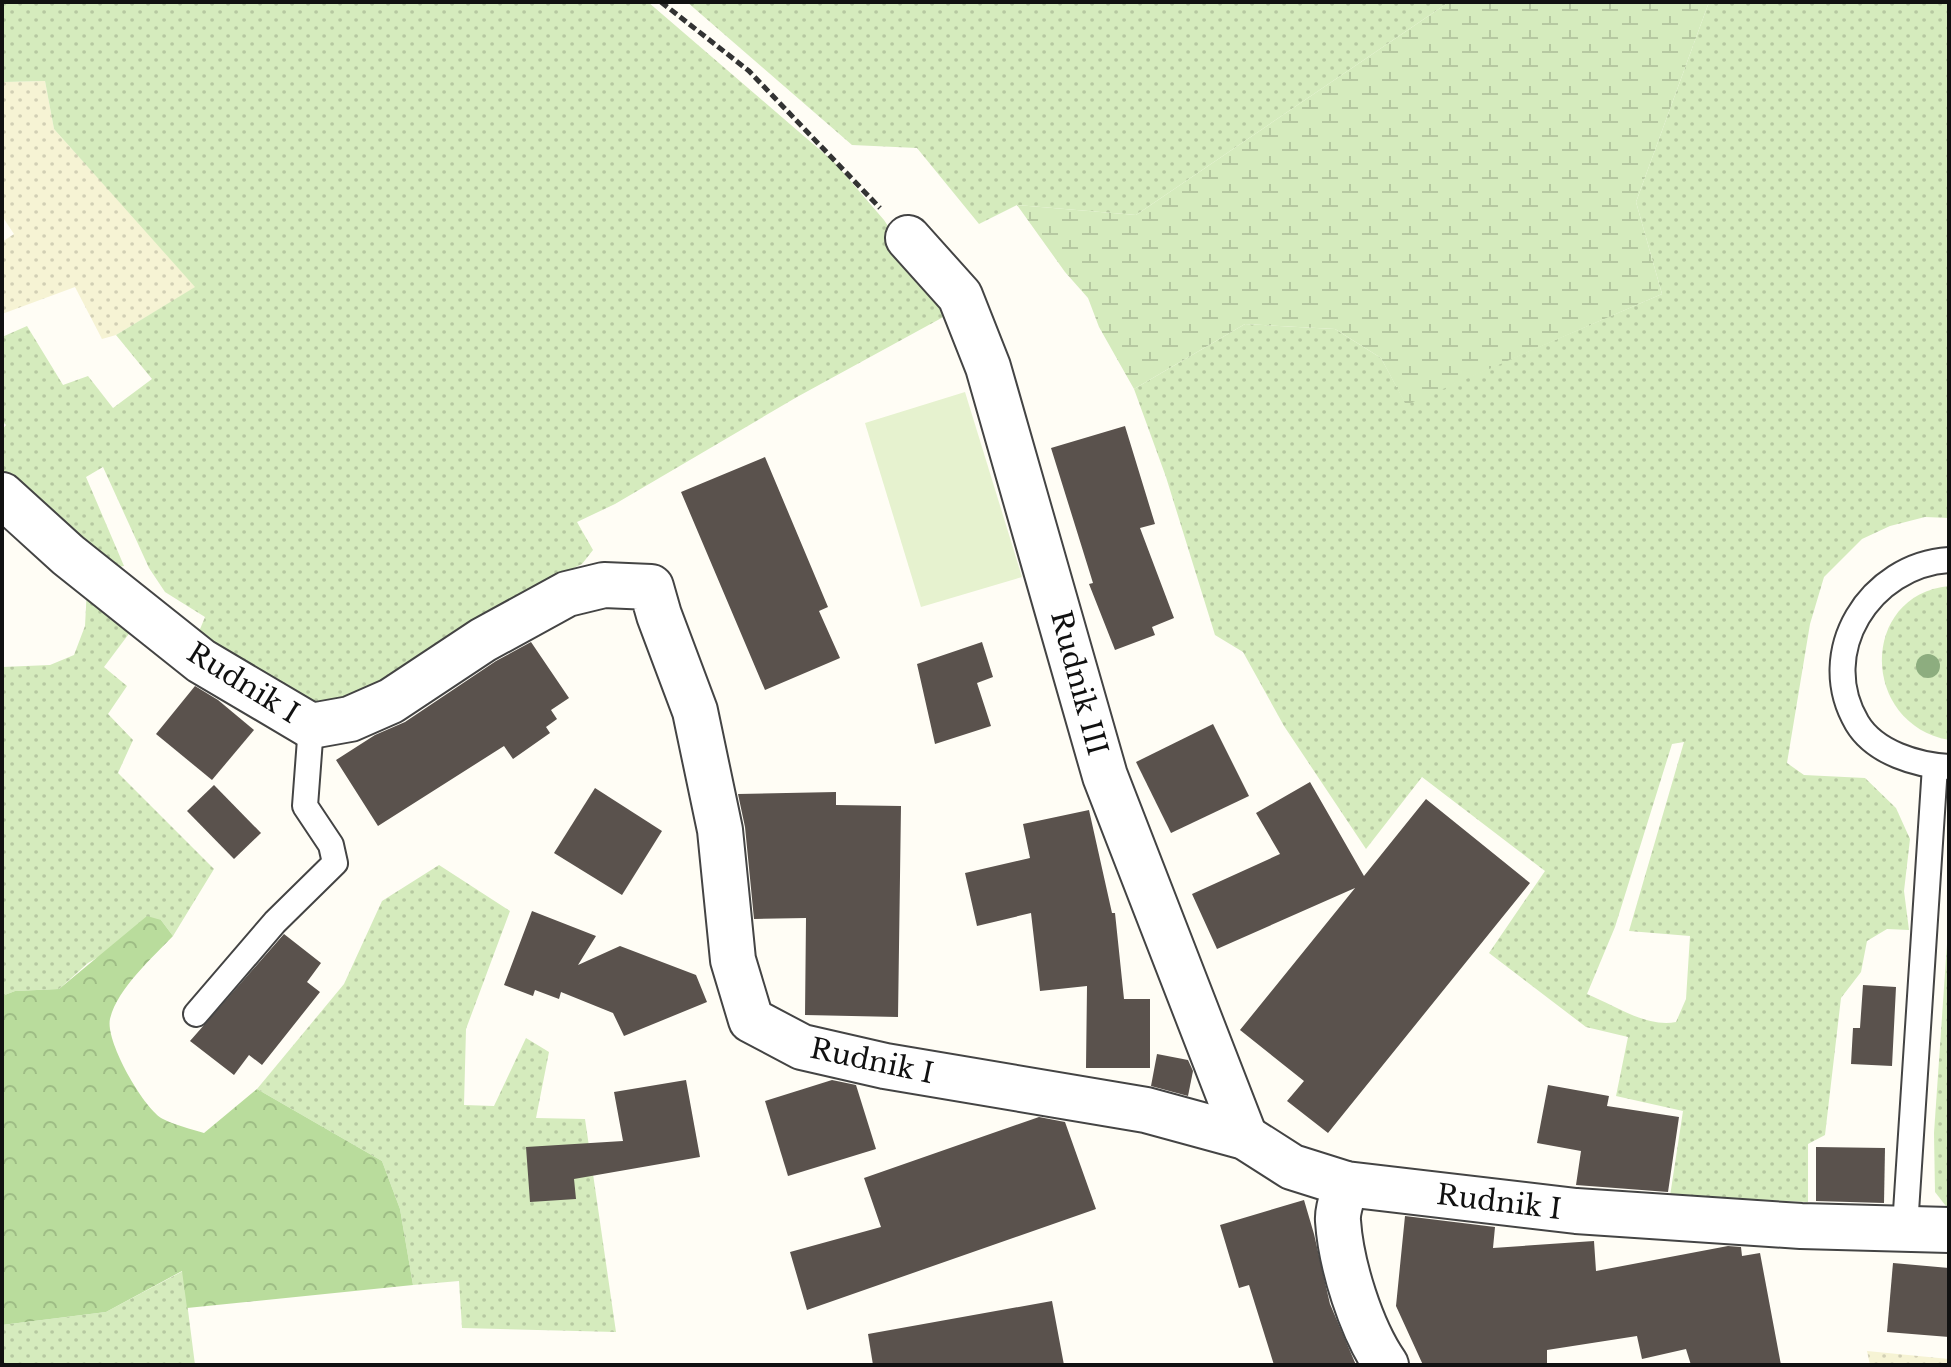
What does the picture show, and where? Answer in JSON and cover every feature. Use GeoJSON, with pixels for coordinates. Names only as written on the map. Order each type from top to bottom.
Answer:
{"type":"FeatureCollection","features":[{"type":"Feature","properties":{"kind":"street","name":"Rudnik III"},"geometry":{"type":"LineString","coordinates":[[908,238],[960,296],[988,367],[1105,776],[1245,1137]]}},
{"type":"Feature","properties":{"kind":"street","name":"Rudnik I"},"geometry":{"type":"LineString","coordinates":[[2,495],[68,555],[201,661],[311,726],[350,719],[391,701],[483,640],[567,594],[604,585],[651,587],[695,711],[720,830],[733,960],[751,1020],[802,1047],[885,1066],[1146,1110],[1245,1137],[1292,1167],[1346,1184],[1576,1211],[1801,1226],[1949,1230]]}},
{"type":"Feature","properties":{"kind":"street"},"geometry":{"type":"LineString","coordinates":[[1346,1184],[1337,1219],[1350,1282],[1375,1349],[1386,1365]]}},
{"type":"Feature","properties":{"kind":"lane"},"geometry":{"type":"LineString","coordinates":[[1905,1227],[1942,767],[1901,757],[1869,737],[1858,724],[1845,688],[1845,650],[1856,619],[1878,589],[1908,568],[1929,561],[1949,560]]}},
{"type":"Feature","properties":{"kind":"lane"},"geometry":{"type":"LineString","coordinates":[[196,1014],[275,922],[335,863],[331,845],[305,806],[311,726]]}},
{"type":"Feature","properties":{"kind":"path"},"geometry":{"type":"LineString","coordinates":[[661,2],[749,71],[908,238]]}},
{"type":"Feature","properties":{"kind":"shaded area"},"geometry":{"type":"Polygon","coordinates":[[[45,81],[54,129],[196,287],[116,335],[102,339],[75,287],[2,314],[2,242],[14,234],[2,216],[4,82],[45,81]]]}},
{"type":"Feature","properties":{"kind":"shaded area"},"geometry":{"type":"Polygon","coordinates":[[[1867,1351],[1949,1359],[1949,1365],[1870,1365],[1867,1351]]]}},
{"type":"Feature","properties":{"kind":"green space"},"geometry":{"type":"Polygon","coordinates":[[[2,2],[648,2],[834,162],[884,220],[947,315],[797,397],[615,504],[577,522],[593,550],[582,564],[529,590],[408,679],[328,707],[305,705],[196,639],[205,617],[165,592],[149,568],[103,467],[86,477],[124,566],[111,568],[19,490],[2,469],[2,430],[6,425],[2,421],[2,337],[27,326],[63,385],[88,376],[113,408],[152,379],[116,335],[195,287],[54,129],[45,81],[4,82],[2,114],[2,2]]]}},
{"type":"Feature","properties":{"kind":"green space"},"geometry":{"type":"Polygon","coordinates":[[[687,2],[1449,2],[1136,215],[1017,205],[979,224],[917,148],[852,145],[687,2]]]}},
{"type":"Feature","properties":{"kind":"green space"},"geometry":{"type":"Polygon","coordinates":[[[1449,2],[1709,2],[1636,202],[1662,294],[1406,405],[1381,358],[1335,329],[1245,324],[1134,389],[1099,327],[1088,298],[1065,272],[1017,205],[1136,215],[1449,2]]]}},
{"type":"Feature","properties":{"kind":"green space"},"geometry":{"type":"Polygon","coordinates":[[[1709,2],[1949,2],[1949,518],[1925,517],[1890,526],[1862,539],[1824,577],[1810,624],[1787,763],[1804,775],[1865,778],[1896,808],[1910,839],[1904,891],[1909,930],[1887,929],[1867,941],[1861,972],[1841,998],[1825,1135],[1808,1144],[1808,1202],[1670,1196],[1683,1111],[1616,1096],[1628,1037],[1586,1027],[1489,953],[1545,871],[1422,777],[1366,849],[1284,726],[1243,652],[1215,635],[1166,477],[1134,389],[1245,324],[1335,329],[1381,358],[1406,404],[1662,294],[1636,202],[1709,2]],[[1684,742],[1672,744],[1615,927],[1587,994],[1642,1019],[1676,1022],[1686,999],[1690,936],[1629,931],[1684,742]]]}},
{"type":"Feature","properties":{"kind":"green space"},"geometry":{"type":"Polygon","coordinates":[[[965,392],[1022,577],[921,607],[865,423],[965,392]]]}},
{"type":"Feature","properties":{"kind":"green space"},"geometry":{"type":"Polygon","coordinates":[[[1949,586],[1949,740],[1920,729],[1899,710],[1886,687],[1882,660],[1886,634],[1899,612],[1920,595],[1949,586]]]}},
{"type":"Feature","properties":{"kind":"green space"},"geometry":{"type":"Polygon","coordinates":[[[87,588],[134,627],[104,667],[127,686],[108,714],[133,740],[118,773],[214,869],[173,936],[161,920],[88,963],[59,989],[15,991],[2,996],[2,667],[50,665],[74,655],[85,626],[87,588]]]}},
{"type":"Feature","properties":{"kind":"green space"},"geometry":{"type":"Polygon","coordinates":[[[439,865],[510,911],[466,1029],[464,1105],[494,1106],[526,1038],[549,1052],[536,1118],[585,1119],[616,1332],[462,1328],[459,1281],[413,1285],[400,1209],[382,1161],[257,1089],[344,984],[382,901],[439,865]]]}},
{"type":"Feature","properties":{"kind":"green space"},"geometry":{"type":"Polygon","coordinates":[[[1949,915],[1949,1210],[1935,1192],[1934,1133],[1949,915]]]}},
{"type":"Feature","properties":{"kind":"green space"},"geometry":{"type":"Polygon","coordinates":[[[147,916],[161,920],[173,936],[128,985],[110,1019],[110,1029],[120,1058],[146,1102],[163,1119],[204,1133],[257,1089],[382,1161],[400,1209],[413,1285],[187,1308],[182,1271],[106,1312],[2,1325],[2,996],[15,991],[59,989],[147,916]]]}},
{"type":"Feature","properties":{"kind":"green space"},"geometry":{"type":"Polygon","coordinates":[[[183,1271],[195,1365],[2,1365],[2,1325],[106,1312],[183,1271]]]}},
{"type":"Feature","properties":{"kind":"building"},"geometry":{"type":"Polygon","coordinates":[[[1125,426],[1155,524],[1140,528],[1174,618],[1152,627],[1155,635],[1115,650],[1089,584],[1093,583],[1051,448],[1125,426]]]}},
{"type":"Feature","properties":{"kind":"building"},"geometry":{"type":"Polygon","coordinates":[[[765,457],[828,607],[819,611],[840,658],[765,690],[681,492],[765,457]]]}},
{"type":"Feature","properties":{"kind":"building"},"geometry":{"type":"Polygon","coordinates":[[[531,642],[569,698],[551,710],[557,719],[546,727],[550,733],[513,759],[504,746],[378,826],[336,760],[375,735],[405,722],[496,661],[531,642]]]}},
{"type":"Feature","properties":{"kind":"building"},"geometry":{"type":"Polygon","coordinates":[[[982,642],[993,677],[977,683],[991,726],[935,744],[917,664],[982,642]]]}},
{"type":"Feature","properties":{"kind":"building"},"geometry":{"type":"Polygon","coordinates":[[[195,686],[218,700],[254,730],[212,780],[156,734],[195,686]]]}},
{"type":"Feature","properties":{"kind":"building"},"geometry":{"type":"Polygon","coordinates":[[[1213,724],[1249,796],[1171,833],[1136,762],[1213,724]]]}},
{"type":"Feature","properties":{"kind":"building"},"geometry":{"type":"Polygon","coordinates":[[[1310,782],[1364,876],[1426,799],[1530,883],[1328,1133],[1287,1101],[1304,1081],[1240,1030],[1355,888],[1217,949],[1192,894],[1280,854],[1256,813],[1310,782]]]}},
{"type":"Feature","properties":{"kind":"building"},"geometry":{"type":"Polygon","coordinates":[[[214,785],[261,833],[234,859],[187,811],[214,785]]]}},
{"type":"Feature","properties":{"kind":"building"},"geometry":{"type":"Polygon","coordinates":[[[595,788],[662,831],[622,895],[554,853],[595,788]]]}},
{"type":"Feature","properties":{"kind":"building"},"geometry":{"type":"Polygon","coordinates":[[[836,792],[836,805],[901,806],[898,1017],[805,1015],[806,918],[754,919],[745,827],[738,794],[836,792]]]}},
{"type":"Feature","properties":{"kind":"building"},"geometry":{"type":"Polygon","coordinates":[[[1089,810],[1112,913],[1115,913],[1124,999],[1150,999],[1150,1068],[1086,1068],[1087,986],[1040,991],[1031,913],[977,926],[965,873],[1030,858],[1023,824],[1089,810]]]}},
{"type":"Feature","properties":{"kind":"building"},"geometry":{"type":"Polygon","coordinates":[[[532,911],[596,936],[578,965],[620,946],[696,975],[707,1002],[624,1036],[613,1013],[561,992],[559,999],[535,990],[533,996],[504,985],[532,911]]]}},
{"type":"Feature","properties":{"kind":"building"},"geometry":{"type":"Polygon","coordinates":[[[284,934],[321,963],[307,982],[320,992],[262,1065],[249,1055],[234,1075],[190,1041],[284,934]]]}},
{"type":"Feature","properties":{"kind":"building"},"geometry":{"type":"Polygon","coordinates":[[[1863,985],[1896,987],[1892,1066],[1851,1064],[1853,1028],[1860,1028],[1863,985]]]}},
{"type":"Feature","properties":{"kind":"building"},"geometry":{"type":"Polygon","coordinates":[[[1157,1054],[1188,1060],[1193,1071],[1188,1096],[1151,1086],[1157,1054]]]}},
{"type":"Feature","properties":{"kind":"building"},"geometry":{"type":"Polygon","coordinates":[[[686,1080],[700,1157],[574,1179],[576,1199],[530,1202],[526,1147],[623,1141],[614,1092],[686,1080]]]}},
{"type":"Feature","properties":{"kind":"building"},"geometry":{"type":"Polygon","coordinates":[[[832,1080],[856,1085],[876,1149],[788,1176],[765,1101],[832,1080]]]}},
{"type":"Feature","properties":{"kind":"building"},"geometry":{"type":"Polygon","coordinates":[[[1548,1085],[1609,1096],[1607,1106],[1679,1117],[1668,1192],[1576,1185],[1581,1151],[1537,1143],[1548,1085]]]}},
{"type":"Feature","properties":{"kind":"building"},"geometry":{"type":"Polygon","coordinates":[[[1039,1117],[1065,1122],[1096,1209],[807,1310],[790,1252],[881,1227],[864,1178],[1039,1117]]]}},
{"type":"Feature","properties":{"kind":"building"},"geometry":{"type":"Polygon","coordinates":[[[1816,1147],[1885,1148],[1884,1203],[1816,1201],[1816,1147]]]}},
{"type":"Feature","properties":{"kind":"building"},"geometry":{"type":"Polygon","coordinates":[[[1304,1200],[1330,1304],[1356,1365],[1274,1365],[1249,1285],[1239,1288],[1220,1225],[1304,1200]]]}},
{"type":"Feature","properties":{"kind":"building"},"geometry":{"type":"Polygon","coordinates":[[[1405,1216],[1495,1227],[1493,1248],[1594,1241],[1596,1271],[1728,1246],[1741,1247],[1742,1256],[1760,1253],[1781,1365],[1691,1365],[1686,1349],[1642,1359],[1637,1336],[1547,1350],[1547,1365],[1423,1365],[1396,1306],[1405,1216]]]}},
{"type":"Feature","properties":{"kind":"building"},"geometry":{"type":"Polygon","coordinates":[[[1893,1263],[1949,1268],[1949,1337],[1887,1332],[1893,1263]]]}},
{"type":"Feature","properties":{"kind":"building"},"geometry":{"type":"Polygon","coordinates":[[[1052,1301],[1064,1365],[873,1365],[868,1334],[1052,1301]]]}}]}
